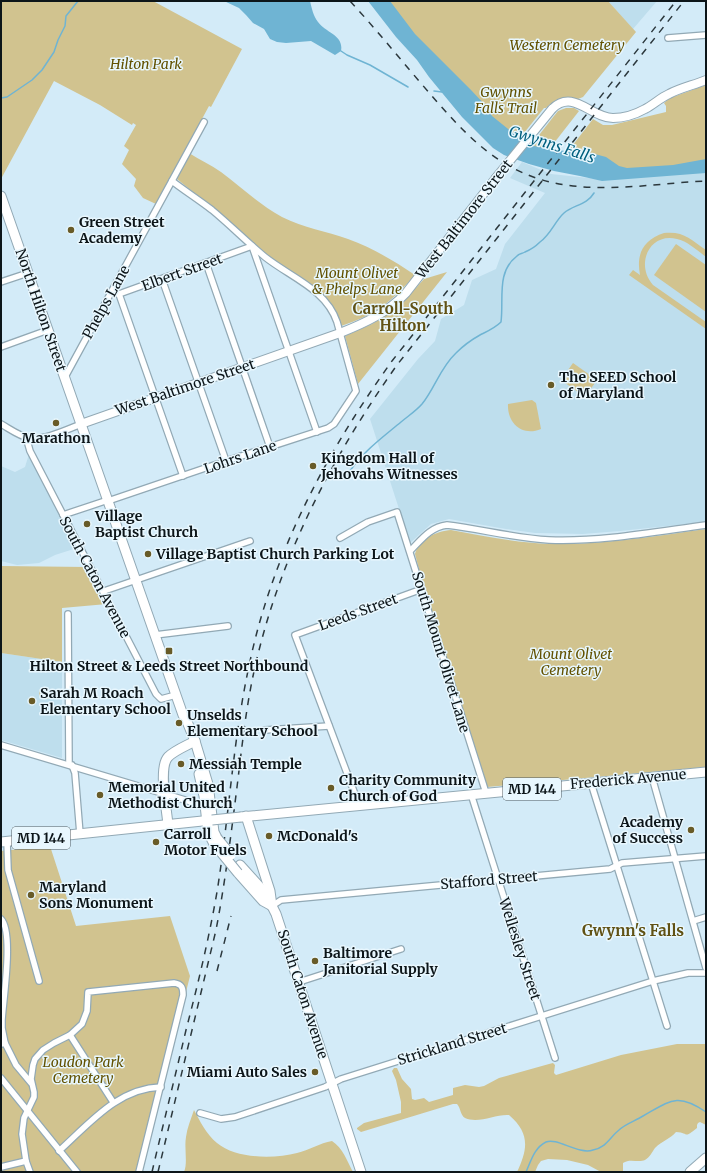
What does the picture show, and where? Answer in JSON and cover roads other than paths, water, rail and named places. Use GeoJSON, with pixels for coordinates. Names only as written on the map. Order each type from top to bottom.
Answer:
{"type":"FeatureCollection","features":[{"type":"Feature","properties":{"kind":"main road","name":"West Baltimore Street"},"geometry":{"type":"LineString","coordinates":[[81,424],[340,333],[371,320],[398,300],[416,281],[552,109],[560,103],[577,103],[606,117],[621,117],[637,113],[668,94],[706,80]]}},
{"type":"Feature","properties":{"kind":"main road","name":"North Hilton Street"},"geometry":{"type":"LineString","coordinates":[[1,196],[183,715],[182,720],[192,743]]}},
{"type":"Feature","properties":{"kind":"main road"},"geometry":{"type":"LineString","coordinates":[[168,825],[163,774],[164,762],[174,752],[192,743]]}},
{"type":"Feature","properties":{"kind":"main road"},"geometry":{"type":"LineString","coordinates":[[192,743],[209,820]]}},
{"type":"Feature","properties":{"kind":"main road"},"geometry":{"type":"LineString","coordinates":[[192,743],[208,784],[208,832],[239,869],[263,902],[272,906]]}},
{"type":"Feature","properties":{"kind":"main road","name":"Frederick Avenue"},"geometry":{"type":"LineString","coordinates":[[4,842],[358,805],[706,772]]}},
{"type":"Feature","properties":{"kind":"main road","name":"South Caton Avenue"},"geometry":{"type":"LineString","coordinates":[[243,817],[270,891],[272,906],[299,982],[361,1172]]}},
{"type":"Feature","properties":{"kind":"main road"},"geometry":{"type":"LineString","coordinates":[[690,1172],[706,1158]]}},
{"type":"Feature","properties":{"kind":"street"},"geometry":{"type":"LineString","coordinates":[[668,38],[706,35]]}},
{"type":"Feature","properties":{"kind":"street","name":"Phelps Lane"},"geometry":{"type":"LineString","coordinates":[[65,377],[204,122]]}},
{"type":"Feature","properties":{"kind":"street"},"geometry":{"type":"LineString","coordinates":[[172,181],[212,211],[269,260],[306,284],[327,303],[335,315],[340,333]]}},
{"type":"Feature","properties":{"kind":"street"},"geometry":{"type":"LineString","coordinates":[[252,246],[317,432]]}},
{"type":"Feature","properties":{"kind":"street","name":"Elbert Street"},"geometry":{"type":"LineString","coordinates":[[119,294],[252,246]]}},
{"type":"Feature","properties":{"kind":"street"},"geometry":{"type":"LineString","coordinates":[[206,263],[270,447]]}},
{"type":"Feature","properties":{"kind":"street"},"geometry":{"type":"LineString","coordinates":[[1,282],[28,273]]}},
{"type":"Feature","properties":{"kind":"street"},"geometry":{"type":"LineString","coordinates":[[162,279],[226,461]]}},
{"type":"Feature","properties":{"kind":"street"},"geometry":{"type":"LineString","coordinates":[[111,292],[119,294],[183,476]]}},
{"type":"Feature","properties":{"kind":"street"},"geometry":{"type":"LineString","coordinates":[[1,347],[48,330]]}},
{"type":"Feature","properties":{"kind":"street","name":"Lohrs Lane"},"geometry":{"type":"LineString","coordinates":[[63,515],[332,426],[356,391],[340,333]]}},
{"type":"Feature","properties":{"kind":"street","name":"West Baltimore Street"},"geometry":{"type":"LineString","coordinates":[[29,438],[41,438],[81,424]]}},
{"type":"Feature","properties":{"kind":"street"},"geometry":{"type":"LineString","coordinates":[[1,425],[29,438]]}},
{"type":"Feature","properties":{"kind":"street","name":"South Caton Avenue"},"geometry":{"type":"LineString","coordinates":[[29,438],[28,444],[30,450],[159,698],[176,695]]}},
{"type":"Feature","properties":{"kind":"street","name":"South Mount Olivet Lane"},"geometry":{"type":"LineString","coordinates":[[340,538],[368,522],[397,512],[486,793]]}},
{"type":"Feature","properties":{"kind":"street"},"geometry":{"type":"LineString","coordinates":[[410,551],[431,530],[447,525],[512,536],[566,540],[634,535],[706,525]]}},
{"type":"Feature","properties":{"kind":"street"},"geometry":{"type":"LineString","coordinates":[[104,592],[250,541]]}},
{"type":"Feature","properties":{"kind":"street","name":"Leeds Street"},"geometry":{"type":"LineString","coordinates":[[329,726],[295,635],[422,589]]}},
{"type":"Feature","properties":{"kind":"street"},"geometry":{"type":"LineString","coordinates":[[68,614],[70,765],[75,773],[80,834]]}},
{"type":"Feature","properties":{"kind":"street"},"geometry":{"type":"LineString","coordinates":[[155,635],[228,626]]}},
{"type":"Feature","properties":{"kind":"street"},"geometry":{"type":"LineString","coordinates":[[265,730],[329,726],[358,805]]}},
{"type":"Feature","properties":{"kind":"street"},"geometry":{"type":"LineString","coordinates":[[1,745],[205,806]]}},
{"type":"Feature","properties":{"kind":"street"},"geometry":{"type":"LineString","coordinates":[[652,777],[706,968]]}},
{"type":"Feature","properties":{"kind":"street"},"geometry":{"type":"LineString","coordinates":[[591,783],[668,1026]]}},
{"type":"Feature","properties":{"kind":"street","name":"Wellesley Street"},"geometry":{"type":"LineString","coordinates":[[471,794],[555,1058]]}},
{"type":"Feature","properties":{"kind":"street"},"geometry":{"type":"LineString","coordinates":[[4,842],[8,870],[39,981]]}},
{"type":"Feature","properties":{"kind":"street","name":"Stafford Street"},"geometry":{"type":"LineString","coordinates":[[272,906],[281,900],[610,869],[622,863],[706,856]]}},
{"type":"Feature","properties":{"kind":"street"},"geometry":{"type":"LineString","coordinates":[[693,921],[706,917]]}},
{"type":"Feature","properties":{"kind":"street"},"geometry":{"type":"LineString","coordinates":[[1,918],[4,925],[7,954],[6,984],[2,1020],[3,1044],[16,1065],[33,1084]]}},
{"type":"Feature","properties":{"kind":"street"},"geometry":{"type":"LineString","coordinates":[[299,982],[401,949]]}},
{"type":"Feature","properties":{"kind":"street","name":"Strickland Street"},"geometry":{"type":"LineString","coordinates":[[200,1112],[215,1118],[227,1119],[341,1079],[653,981],[684,973],[706,972]]}},
{"type":"Feature","properties":{"kind":"street"},"geometry":{"type":"LineString","coordinates":[[30,1172],[26,1161],[22,1124],[34,1097],[31,1079],[35,1059],[38,1054],[48,1046],[70,1035],[77,1029],[85,1018],[88,1006],[88,992],[178,983],[182,987],[183,995],[139,1172]]}},
{"type":"Feature","properties":{"kind":"street"},"geometry":{"type":"LineString","coordinates":[[70,1035],[113,1102]]}},
{"type":"Feature","properties":{"kind":"street"},"geometry":{"type":"LineString","coordinates":[[1,1078],[76,1172]]}},
{"type":"Feature","properties":{"kind":"street"},"geometry":{"type":"LineString","coordinates":[[59,1151],[113,1102],[153,1087],[161,1087]]}},
{"type":"Feature","properties":{"kind":"street"},"geometry":{"type":"LineString","coordinates":[[1,1167],[16,1165],[26,1161]]}},
{"type":"Feature","properties":{"kind":"water"},"geometry":{"type":"Polygon","coordinates":[[[224,1],[310,1],[316,19],[321,26],[340,41],[341,51],[335,55],[311,41],[286,43],[277,42],[270,39],[264,29],[253,23],[239,8],[224,1]]]}},
{"type":"Feature","properties":{"kind":"water","name":"Gwynns Falls"},"geometry":{"type":"Polygon","coordinates":[[[368,1],[390,1],[415,34],[487,107],[492,116],[518,137],[534,146],[571,152],[591,153],[606,157],[619,166],[627,168],[673,165],[706,159],[706,173],[602,181],[554,171],[504,155],[493,148],[462,117],[368,1]]]}},
{"type":"Feature","properties":{"kind":"waterway"},"geometry":{"type":"LineString","coordinates":[[1,98],[7,97],[32,80],[42,70],[54,52],[65,26],[66,16],[78,1]]}},
{"type":"Feature","properties":{"kind":"waterway"},"geometry":{"type":"LineString","coordinates":[[341,51],[370,65],[408,87]]}},
{"type":"Feature","properties":{"kind":"waterway"},"geometry":{"type":"LineString","coordinates":[[434,91],[442,92]]}},
{"type":"Feature","properties":{"kind":"waterway"},"geometry":{"type":"LineString","coordinates":[[345,478],[357,461],[370,448],[422,404],[450,359],[470,341],[494,328],[501,322],[502,286],[506,270],[510,262],[519,254],[524,253],[537,245],[544,239],[564,213],[588,200],[594,193]]}},
{"type":"Feature","properties":{"kind":"waterway"},"geometry":{"type":"LineString","coordinates":[[526,1172],[536,1151],[546,1142],[556,1142],[587,1151],[598,1149],[624,1126],[660,1106],[674,1101],[688,1102],[706,1112]]}},
{"type":"Feature","properties":{"kind":"railway"},"geometry":{"type":"LineString","coordinates":[[350,1],[468,135],[504,163],[524,174],[547,181],[573,186],[606,188],[706,181]]}},
{"type":"Feature","properties":{"kind":"railway"},"geometry":{"type":"LineString","coordinates":[[152,1172],[199,978],[214,909],[239,722],[249,666],[259,625],[272,584],[304,506],[345,432],[392,361],[676,1]]}},
{"type":"Feature","properties":{"kind":"railway"},"geometry":{"type":"LineString","coordinates":[[158,1172],[216,930],[228,859],[247,712],[255,667],[279,586],[311,509],[351,435],[397,365],[684,1]]}},
{"type":"Feature","properties":{"kind":"railway"},"geometry":{"type":"LineString","coordinates":[[217,971],[231,916]]}},
{"type":"Feature","properties":{"kind":"place","name":"Green Street Academy"},"geometry":{"type":"Point","coordinates":[71,230]}},
{"type":"Feature","properties":{"kind":"place","name":"The SEED School of Maryland"},"geometry":{"type":"Point","coordinates":[551,385]}},
{"type":"Feature","properties":{"kind":"place","name":"Marathon"},"geometry":{"type":"Point","coordinates":[56,423]}},
{"type":"Feature","properties":{"kind":"place","name":"Kingdom Hall of Jehovahs Witnesses"},"geometry":{"type":"Point","coordinates":[313,466]}},
{"type":"Feature","properties":{"kind":"place","name":"Village Baptist Church"},"geometry":{"type":"Point","coordinates":[87,524]}},
{"type":"Feature","properties":{"kind":"place","name":"Village Baptist Church Parking Lot"},"geometry":{"type":"Point","coordinates":[148,554]}},
{"type":"Feature","properties":{"kind":"place","name":"Hilton Street & Leeds Street Northbound"},"geometry":{"type":"Point","coordinates":[169,651]}},
{"type":"Feature","properties":{"kind":"place","name":"Sarah M Roach Elementary School"},"geometry":{"type":"Point","coordinates":[32,701]}},
{"type":"Feature","properties":{"kind":"place","name":"Unselds Elementary School"},"geometry":{"type":"Point","coordinates":[179,723]}},
{"type":"Feature","properties":{"kind":"place","name":"Messiah Temple"},"geometry":{"type":"Point","coordinates":[181,764]}},
{"type":"Feature","properties":{"kind":"place","name":"Charity Community Church of God"},"geometry":{"type":"Point","coordinates":[331,788]}},
{"type":"Feature","properties":{"kind":"place","name":"Memorial United Methodist Church"},"geometry":{"type":"Point","coordinates":[100,795]}},
{"type":"Feature","properties":{"kind":"place","name":"Academy of Success"},"geometry":{"type":"Point","coordinates":[691,830]}},
{"type":"Feature","properties":{"kind":"place","name":"McDonald's"},"geometry":{"type":"Point","coordinates":[269,836]}},
{"type":"Feature","properties":{"kind":"place","name":"Carroll Motor Fuels"},"geometry":{"type":"Point","coordinates":[156,842]}},
{"type":"Feature","properties":{"kind":"place","name":"Maryland Sons Monument"},"geometry":{"type":"Point","coordinates":[31,895]}},
{"type":"Feature","properties":{"kind":"place","name":"Baltimore Janitorial Supply"},"geometry":{"type":"Point","coordinates":[315,961]}},
{"type":"Feature","properties":{"kind":"place","name":"Miami Auto Sales"},"geometry":{"type":"Point","coordinates":[315,1072]}},
{"type":"Feature","properties":{"kind":"district","name":"Carroll-South Hilton"},"geometry":{"type":"Point","coordinates":[403,316]}},
{"type":"Feature","properties":{"kind":"district","name":"Gwynn's Falls"},"geometry":{"type":"Point","coordinates":[633,930]}},
{"type":"Feature","properties":{"kind":"park label","name":"Western Cemetery"},"geometry":{"type":"Point","coordinates":[567,45]}},
{"type":"Feature","properties":{"kind":"park label","name":"Hilton Park"},"geometry":{"type":"Point","coordinates":[146,64]}},
{"type":"Feature","properties":{"kind":"park label","name":"Gwynns Falls Trail"},"geometry":{"type":"Point","coordinates":[506,100]}},
{"type":"Feature","properties":{"kind":"park label","name":"Mount Olivet & Phelps Lane"},"geometry":{"type":"Point","coordinates":[357,282]}},
{"type":"Feature","properties":{"kind":"park label","name":"Mount Olivet Cemetery"},"geometry":{"type":"Point","coordinates":[571,662]}},
{"type":"Feature","properties":{"kind":"park label","name":"Loudon Park Cemetery"},"geometry":{"type":"Point","coordinates":[83,1070]}}]}
